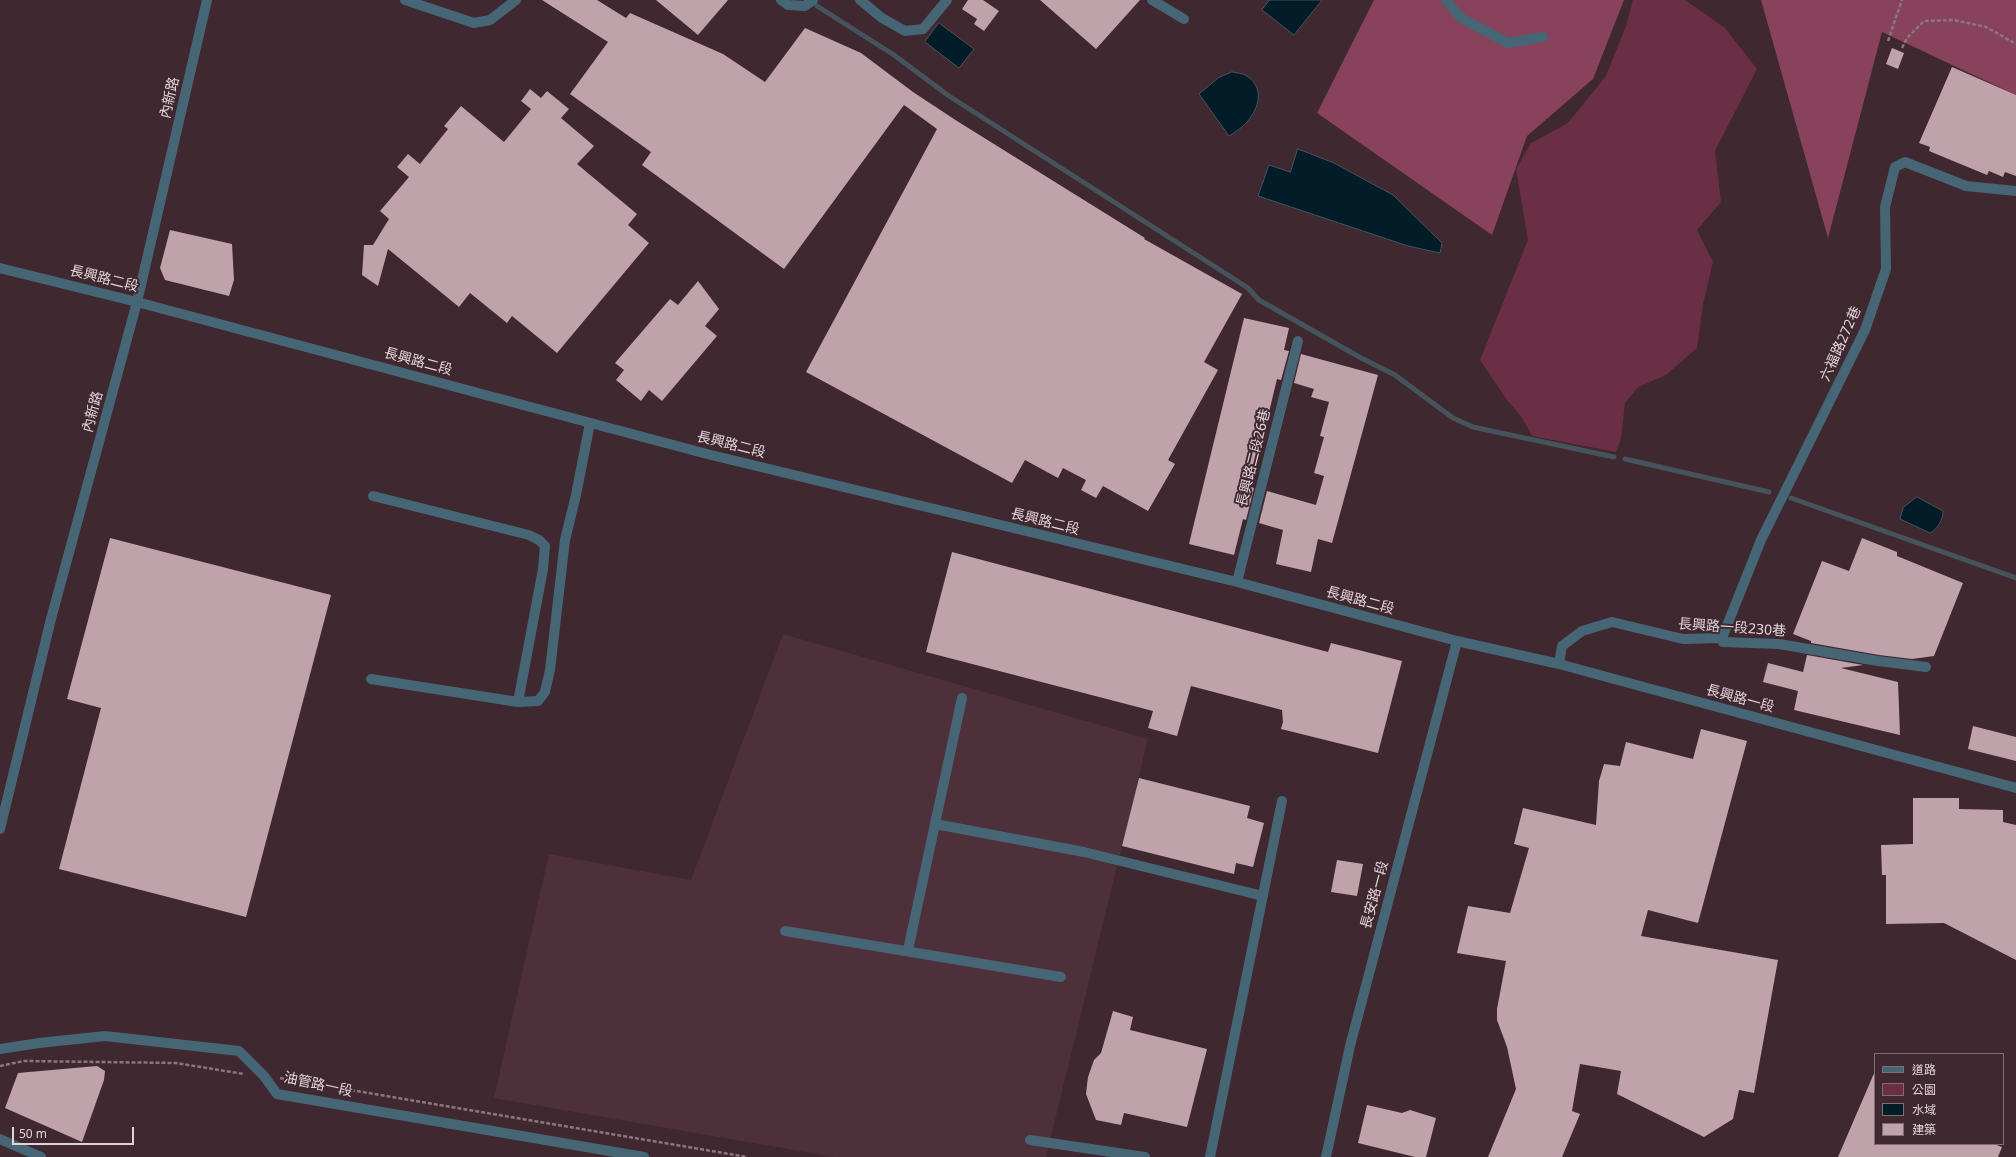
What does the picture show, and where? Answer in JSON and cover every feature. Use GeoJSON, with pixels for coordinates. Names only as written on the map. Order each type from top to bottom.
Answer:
{"type":"FeatureCollection","features":[{"type":"Feature","properties":{"kind":"street","name":"內新路"},"geometry":{"type":"LineString","coordinates":[[0,830],[51,619],[137,302],[206,0]]}},
{"type":"Feature","properties":{"kind":"street"},"geometry":{"type":"LineString","coordinates":[[405,0],[474,23],[490,20],[516,0]]}},
{"type":"Feature","properties":{"kind":"street"},"geometry":{"type":"LineString","coordinates":[[781,0],[788,5],[804,6],[813,0]]}},
{"type":"Feature","properties":{"kind":"street"},"geometry":{"type":"LineString","coordinates":[[860,0],[882,18],[905,31],[923,29],[947,0]]}},
{"type":"Feature","properties":{"kind":"street"},"geometry":{"type":"LineString","coordinates":[[1152,0],[1184,19]]}},
{"type":"Feature","properties":{"kind":"street"},"geometry":{"type":"LineString","coordinates":[[1446,0],[1461,18],[1508,43],[1543,37]]}},
{"type":"Feature","properties":{"kind":"street","name":"六福路272巷"},"geometry":{"type":"LineString","coordinates":[[1722,638],[1761,540],[1865,330],[1886,269],[1885,207],[1895,168],[1905,162],[1966,186],[2016,191]]}},
{"type":"Feature","properties":{"kind":"street","name":"長興路二段"},"geometry":{"type":"LineString","coordinates":[[0,268],[137,302],[714,456],[1165,566],[1237,582],[1457,641]]}},
{"type":"Feature","properties":{"kind":"street","name":"長興路二段26巷"},"geometry":{"type":"LineString","coordinates":[[1237,582],[1298,341]]}},
{"type":"Feature","properties":{"kind":"street"},"geometry":{"type":"LineString","coordinates":[[371,679],[518,702],[538,701],[545,692],[550,670],[565,540],[576,495],[590,423]]}},
{"type":"Feature","properties":{"kind":"street"},"geometry":{"type":"LineString","coordinates":[[373,496],[529,535],[539,540],[545,546],[543,569],[518,702]]}},
{"type":"Feature","properties":{"kind":"street","name":"長興路一段230巷"},"geometry":{"type":"LineString","coordinates":[[1559,664],[1562,646],[1582,630],[1612,622],[1683,640],[1722,638],[1723,642],[1779,644],[1878,661],[1926,666]]}},
{"type":"Feature","properties":{"kind":"street","name":"長興路一段"},"geometry":{"type":"LineString","coordinates":[[1457,641],[1559,664],[2016,788]]}},
{"type":"Feature","properties":{"kind":"street","name":"長安路一段"},"geometry":{"type":"LineString","coordinates":[[1326,1157],[1350,1046],[1457,641]]}},
{"type":"Feature","properties":{"kind":"street"},"geometry":{"type":"LineString","coordinates":[[908,950],[962,698]]}},
{"type":"Feature","properties":{"kind":"street"},"geometry":{"type":"LineString","coordinates":[[1210,1157],[1282,801]]}},
{"type":"Feature","properties":{"kind":"street"},"geometry":{"type":"LineString","coordinates":[[935,824],[1084,852],[1263,896]]}},
{"type":"Feature","properties":{"kind":"street"},"geometry":{"type":"LineString","coordinates":[[785,931],[908,950],[1061,977]]}},
{"type":"Feature","properties":{"kind":"street","name":"油管路一段"},"geometry":{"type":"LineString","coordinates":[[0,1049],[39,1043],[106,1036],[238,1051],[264,1076],[277,1094],[644,1157]]}},
{"type":"Feature","properties":{"kind":"street"},"geometry":{"type":"LineString","coordinates":[[0,1139],[41,1157]]}},
{"type":"Feature","properties":{"kind":"street"},"geometry":{"type":"LineString","coordinates":[[1030,1140],[1145,1157]]}},
{"type":"Feature","properties":{"kind":"path"},"geometry":{"type":"LineString","coordinates":[[1888,41],[1902,0]]}},
{"type":"Feature","properties":{"kind":"path"},"geometry":{"type":"LineString","coordinates":[[1902,48],[1907,38],[1924,21],[1954,20],[1986,27],[2016,44]]}},
{"type":"Feature","properties":{"kind":"shaded area"},"geometry":{"type":"Polygon","coordinates":[[[1374,0],[1624,0],[1593,79],[1527,136],[1492,235],[1317,113],[1374,0]]]}},
{"type":"Feature","properties":{"kind":"shaded area"},"geometry":{"type":"Polygon","coordinates":[[[1761,0],[2016,0],[2016,95],[1882,32],[1828,238],[1761,0]]]}},
{"type":"Feature","properties":{"kind":"shaded area"},"geometry":{"type":"Polygon","coordinates":[[[783,634],[1148,739],[1046,1157],[834,1157],[494,1098],[549,854],[691,880],[783,634]]]}},
{"type":"Feature","properties":{"kind":"green space"},"geometry":{"type":"Polygon","coordinates":[[[1633,0],[1685,0],[1725,28],[1757,69],[1715,151],[1721,202],[1697,230],[1713,262],[1703,304],[1697,348],[1666,375],[1638,387],[1625,403],[1621,439],[1616,452],[1532,436],[1523,419],[1507,400],[1480,360],[1528,240],[1516,169],[1531,143],[1568,123],[1606,76],[1626,26],[1633,0]]]}},
{"type":"Feature","properties":{"kind":"water"},"geometry":{"type":"Polygon","coordinates":[[[1270,0],[1322,0],[1294,35],[1262,10],[1270,0]]]}},
{"type":"Feature","properties":{"kind":"water"},"geometry":{"type":"Polygon","coordinates":[[[939,23],[974,49],[959,68],[925,42],[939,23]]]}},
{"type":"Feature","properties":{"kind":"water"},"geometry":{"type":"Polygon","coordinates":[[[1232,72],[1245,75],[1253,81],[1258,92],[1258,98],[1255,111],[1247,122],[1229,136],[1199,94],[1218,78],[1232,72]]]}},
{"type":"Feature","properties":{"kind":"water"},"geometry":{"type":"Polygon","coordinates":[[[1298,149],[1334,163],[1393,195],[1442,243],[1440,253],[1408,246],[1258,196],[1269,165],[1290,172],[1298,149]]]}},
{"type":"Feature","properties":{"kind":"water"},"geometry":{"type":"Polygon","coordinates":[[[1917,497],[1943,511],[1940,524],[1930,533],[1900,519],[1903,508],[1917,497]]]}},
{"type":"Feature","properties":{"kind":"building"},"geometry":{"type":"Polygon","coordinates":[[[542,0],[597,0],[626,18],[630,13],[723,54],[765,82],[805,28],[861,53],[913,92],[957,121],[1145,238],[1144,239],[1242,294],[1204,362],[1218,370],[1168,460],[1175,464],[1148,511],[1103,486],[1096,498],[1081,490],[1086,480],[1063,468],[1058,478],[1025,460],[1012,483],[806,372],[937,129],[904,105],[784,269],[642,165],[651,152],[570,94],[608,42],[542,0]]]}},
{"type":"Feature","properties":{"kind":"building"},"geometry":{"type":"Polygon","coordinates":[[[656,0],[728,0],[698,35],[656,0]]]}},
{"type":"Feature","properties":{"kind":"building"},"geometry":{"type":"Polygon","coordinates":[[[968,0],[983,0],[999,11],[984,31],[974,24],[977,19],[962,9],[968,0]]]}},
{"type":"Feature","properties":{"kind":"building"},"geometry":{"type":"Polygon","coordinates":[[[1040,0],[1140,0],[1096,49],[1040,0]]]}},
{"type":"Feature","properties":{"kind":"building"},"geometry":{"type":"Polygon","coordinates":[[[1892,48],[1904,53],[1898,69],[1886,64],[1892,48]]]}},
{"type":"Feature","properties":{"kind":"building"},"geometry":{"type":"Polygon","coordinates":[[[1952,67],[2016,95],[2016,176],[2005,172],[2003,177],[1989,171],[1987,175],[1929,151],[1930,147],[1919,143],[1952,67]]]}},
{"type":"Feature","properties":{"kind":"building"},"geometry":{"type":"Polygon","coordinates":[[[530,89],[541,98],[547,91],[569,109],[561,118],[594,146],[577,164],[637,214],[628,225],[649,243],[557,353],[512,316],[507,323],[470,293],[459,307],[388,249],[378,286],[362,275],[364,245],[373,245],[389,219],[380,211],[409,177],[397,167],[408,154],[420,164],[448,129],[444,126],[461,106],[504,142],[531,109],[521,101],[530,89]]]}},
{"type":"Feature","properties":{"kind":"building"},"geometry":{"type":"Polygon","coordinates":[[[170,230],[232,244],[234,280],[229,296],[165,280],[160,268],[170,230]]]}},
{"type":"Feature","properties":{"kind":"building"},"geometry":{"type":"Polygon","coordinates":[[[698,281],[719,309],[705,326],[717,336],[662,401],[649,390],[641,401],[616,380],[624,370],[615,363],[670,299],[678,305],[698,281]]]}},
{"type":"Feature","properties":{"kind":"building"},"geometry":{"type":"Polygon","coordinates":[[[1244,318],[1289,328],[1284,350],[1289,351],[1281,380],[1277,379],[1251,487],[1254,488],[1246,520],[1243,519],[1234,555],[1189,544],[1244,318]]]}},
{"type":"Feature","properties":{"kind":"building"},"geometry":{"type":"Polygon","coordinates":[[[1301,354],[1378,375],[1332,543],[1318,539],[1311,572],[1276,564],[1283,530],[1259,523],[1267,491],[1316,505],[1324,476],[1314,473],[1324,437],[1320,436],[1329,402],[1311,397],[1314,389],[1294,383],[1301,354]]]}},
{"type":"Feature","properties":{"kind":"building"},"geometry":{"type":"Polygon","coordinates":[[[110,538],[331,595],[246,917],[59,869],[101,708],[67,699],[110,538]]]}},
{"type":"Feature","properties":{"kind":"building"},"geometry":{"type":"Polygon","coordinates":[[[1862,538],[1897,552],[1897,556],[1963,583],[1934,656],[1912,659],[1879,655],[1811,643],[1811,641],[1793,634],[1822,561],[1849,571],[1862,538]]]}},
{"type":"Feature","properties":{"kind":"building"},"geometry":{"type":"Polygon","coordinates":[[[952,552],[1328,652],[1331,643],[1402,661],[1378,753],[1281,729],[1283,722],[1282,710],[1191,686],[1177,736],[1148,728],[1153,711],[926,652],[952,552]]]}},
{"type":"Feature","properties":{"kind":"building"},"geometry":{"type":"Polygon","coordinates":[[[1807,655],[1863,665],[1841,668],[1898,682],[1900,735],[1794,710],[1798,691],[1763,682],[1768,663],[1803,672],[1807,655]]]}},
{"type":"Feature","properties":{"kind":"building"},"geometry":{"type":"Polygon","coordinates":[[[1973,726],[2016,737],[2016,761],[1968,749],[1973,726]]]}},
{"type":"Feature","properties":{"kind":"building"},"geometry":{"type":"Polygon","coordinates":[[[1701,729],[1747,741],[1698,923],[1648,910],[1641,936],[1778,960],[1754,1093],[1739,1090],[1733,1119],[1704,1137],[1617,1094],[1621,1071],[1580,1064],[1572,1111],[1580,1114],[1562,1157],[1488,1157],[1516,1089],[1507,1047],[1497,1020],[1497,1009],[1506,961],[1457,953],[1468,906],[1510,913],[1529,848],[1514,844],[1523,808],[1596,825],[1599,781],[1604,764],[1620,766],[1626,742],[1693,759],[1701,729]]]}},
{"type":"Feature","properties":{"kind":"building"},"geometry":{"type":"Polygon","coordinates":[[[1139,778],[1250,806],[1247,818],[1264,823],[1253,867],[1236,863],[1234,874],[1122,846],[1139,778]]]}},
{"type":"Feature","properties":{"kind":"building"},"geometry":{"type":"Polygon","coordinates":[[[1913,798],[1959,798],[1959,809],[2003,810],[2003,822],[2016,825],[2016,960],[1944,923],[1886,924],[1886,875],[1882,875],[1881,845],[1913,844],[1913,798]]]}},
{"type":"Feature","properties":{"kind":"building"},"geometry":{"type":"Polygon","coordinates":[[[1337,860],[1363,864],[1357,896],[1331,892],[1337,860]]]}},
{"type":"Feature","properties":{"kind":"building"},"geometry":{"type":"Polygon","coordinates":[[[1113,1011],[1133,1017],[1130,1030],[1207,1049],[1187,1127],[1124,1113],[1121,1125],[1096,1120],[1086,1094],[1088,1077],[1094,1060],[1101,1053],[1113,1011]]]}},
{"type":"Feature","properties":{"kind":"building"},"geometry":{"type":"Polygon","coordinates":[[[97,1066],[105,1071],[104,1080],[82,1142],[5,1108],[18,1073],[97,1066]]]}},
{"type":"Feature","properties":{"kind":"building"},"geometry":{"type":"Polygon","coordinates":[[[1874,1073],[1874,1145],[1997,1145],[2002,1147],[1998,1157],[1838,1157],[1874,1073]]]}},
{"type":"Feature","properties":{"kind":"building"},"geometry":{"type":"Polygon","coordinates":[[[1367,1105],[1402,1113],[1410,1110],[1436,1118],[1426,1157],[1415,1157],[1358,1143],[1367,1105]]]}},
{"type":"Feature","properties":{"kind":"waterway"},"geometry":{"type":"LineString","coordinates":[[817,6],[894,55],[949,96],[1248,288],[1259,300],[1361,358],[1395,375],[1453,418],[1473,427],[1614,457]]}},
{"type":"Feature","properties":{"kind":"waterway"},"geometry":{"type":"LineString","coordinates":[[1625,459],[1769,492]]}},
{"type":"Feature","properties":{"kind":"waterway"},"geometry":{"type":"LineString","coordinates":[[1791,498],[2016,578]]}}]}
